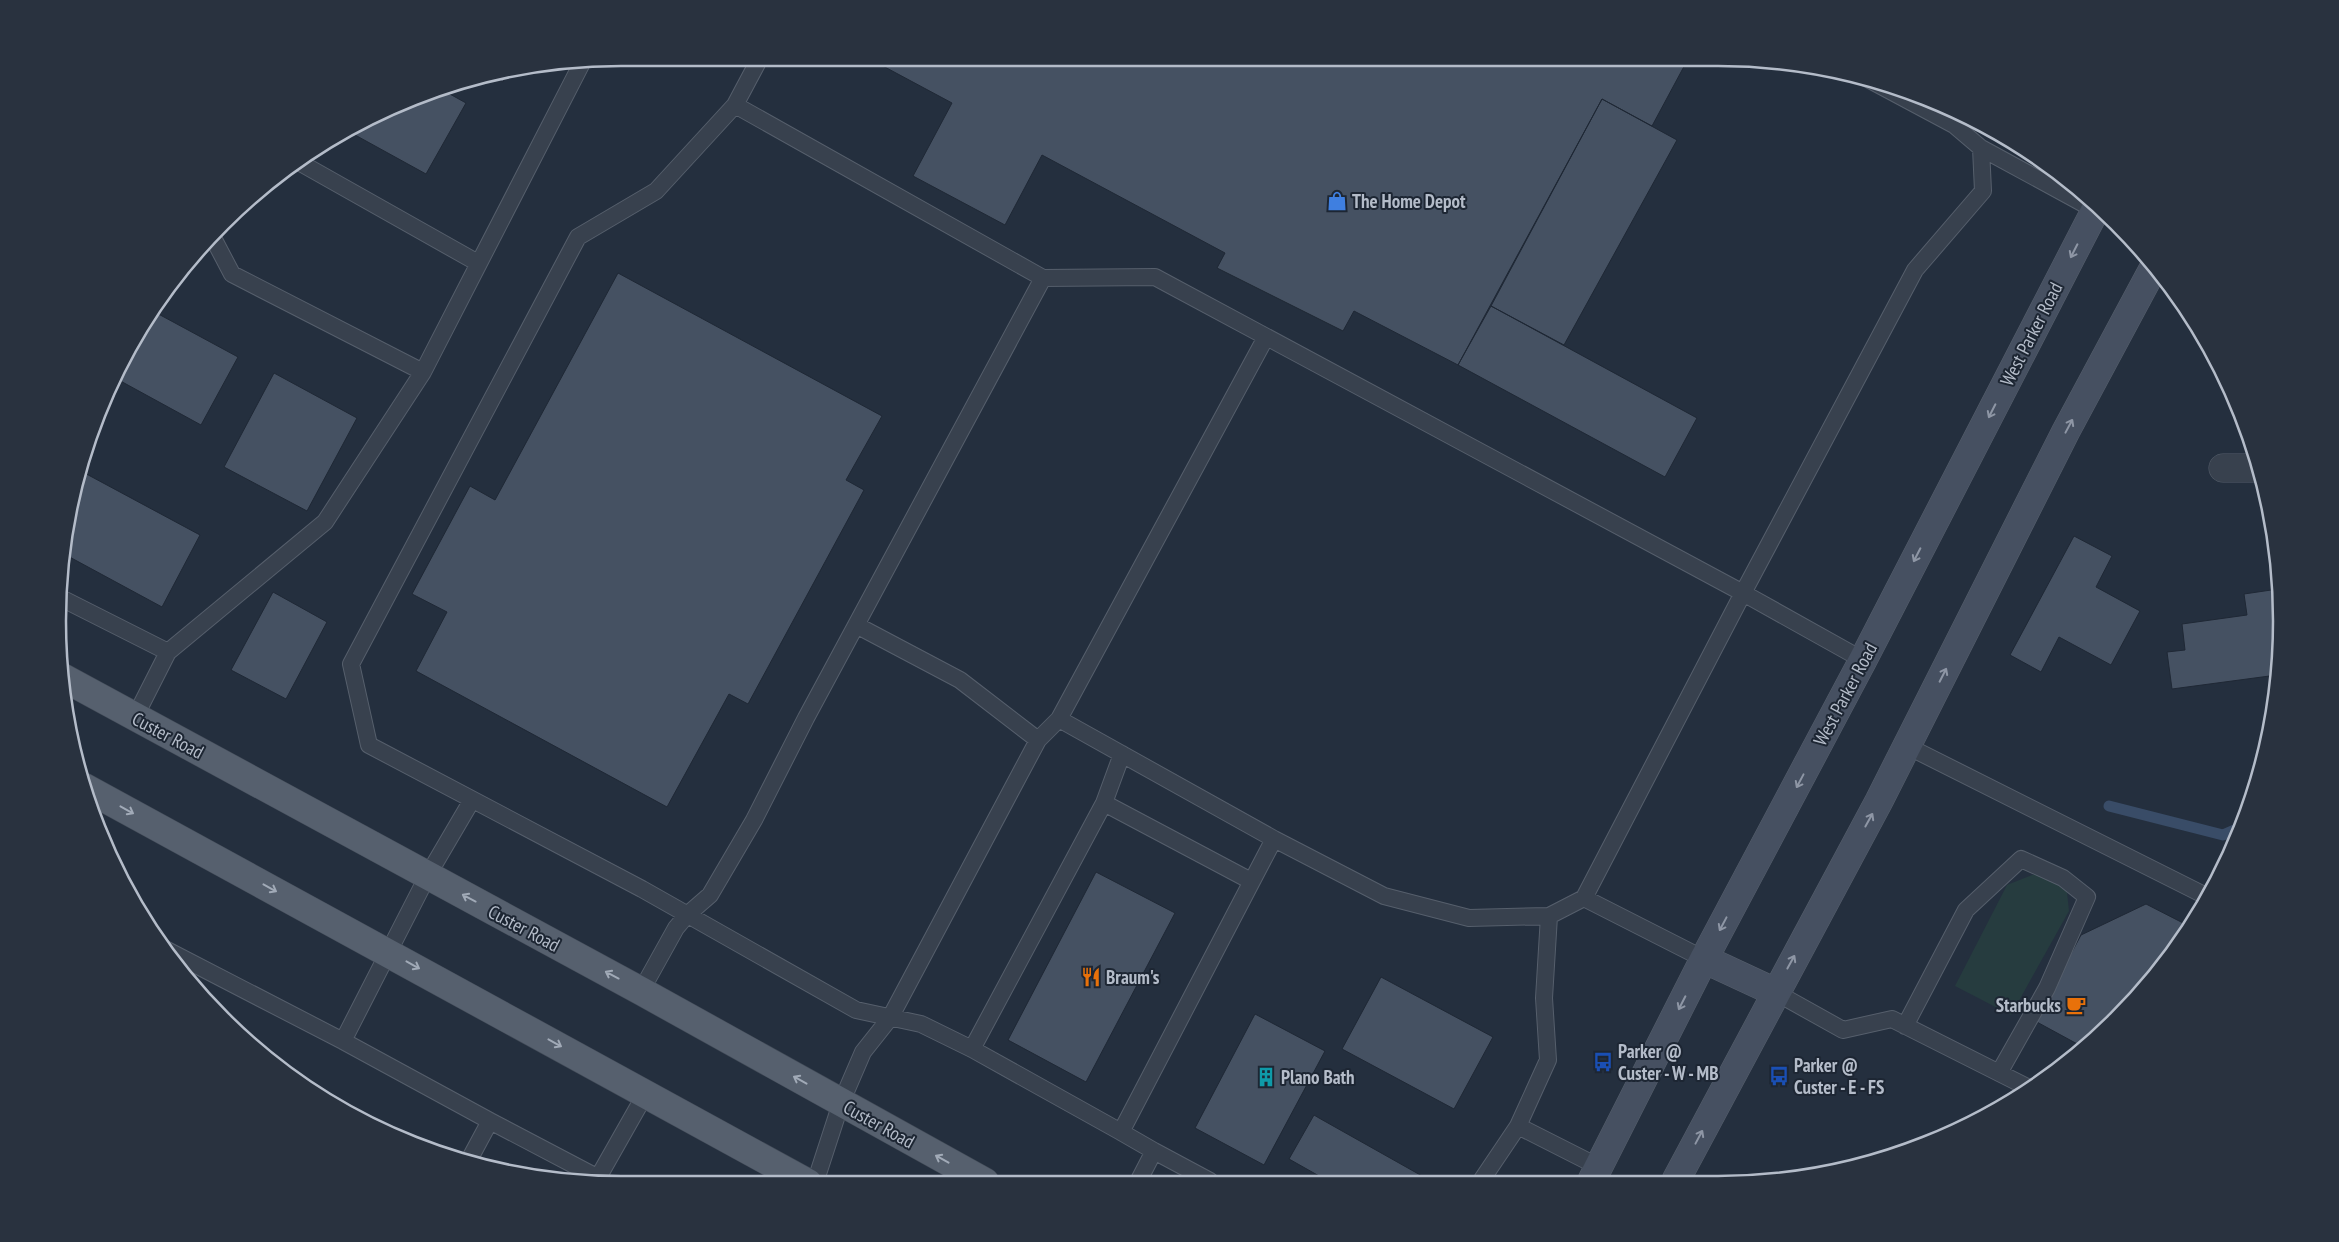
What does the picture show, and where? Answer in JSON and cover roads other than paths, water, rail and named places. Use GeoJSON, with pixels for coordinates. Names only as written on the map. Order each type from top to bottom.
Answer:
{"type":"FeatureCollection","features":[{"type":"Feature","properties":{"kind":"main road","name":"West Parker Road"},"geometry":{"type":"LineString","coordinates":[[1595,1174],[1704,959],[2096,216]]}},
{"type":"Feature","properties":{"kind":"main road"},"geometry":{"type":"LineString","coordinates":[[1678,1176],[1907,746],[2066,431],[2150,274]]}},
{"type":"Feature","properties":{"kind":"main road","name":"Custer Road"},"geometry":{"type":"LineString","coordinates":[[70,681],[641,991],[974,1176]]}},
{"type":"Feature","properties":{"kind":"main road"},"geometry":{"type":"LineString","coordinates":[[94,792],[389,952],[795,1176]]}},
{"type":"Feature","properties":{"kind":"main road"},"geometry":{"type":"LineString","coordinates":[[1704,959],[1775,992]]}},
{"type":"Feature","properties":{"kind":"street"},"geometry":{"type":"LineString","coordinates":[[2223,468],[2251,468]]}},
{"type":"Feature","properties":{"kind":"lane"},"geometry":{"type":"LineString","coordinates":[[756,66],[735,105],[656,191],[578,237],[351,664],[369,745],[687,915],[856,1010],[921,1024],[972,1049],[1201,1176]]}},
{"type":"Feature","properties":{"kind":"lane"},"geometry":{"type":"LineString","coordinates":[[136,717],[168,652],[325,522],[423,372],[580,68]]}},
{"type":"Feature","properties":{"kind":"lane"},"geometry":{"type":"LineString","coordinates":[[1907,100],[1954,125],[1981,148],[2080,201]]}},
{"type":"Feature","properties":{"kind":"lane"},"geometry":{"type":"LineString","coordinates":[[735,105],[1043,278],[1155,277],[1743,593],[1863,660]]}},
{"type":"Feature","properties":{"kind":"lane"},"geometry":{"type":"LineString","coordinates":[[1059,719],[1274,839],[1384,896],[1469,918],[1549,916],[1584,898],[1743,593],[1916,270],[1983,191],[1981,148]]}},
{"type":"Feature","properties":{"kind":"lane"},"geometry":{"type":"LineString","coordinates":[[305,166],[478,263]]}},
{"type":"Feature","properties":{"kind":"lane"},"geometry":{"type":"LineString","coordinates":[[216,243],[232,274],[423,372]]}},
{"type":"Feature","properties":{"kind":"lane"},"geometry":{"type":"LineString","coordinates":[[641,991],[676,928],[687,915],[710,895],[754,820],[856,625],[1043,278]]}},
{"type":"Feature","properties":{"kind":"lane"},"geometry":{"type":"LineString","coordinates":[[817,1176],[841,1103],[863,1052],[890,1018],[1038,740],[1059,719],[1266,337]]}},
{"type":"Feature","properties":{"kind":"lane"},"geometry":{"type":"LineString","coordinates":[[67,601],[168,652]]}},
{"type":"Feature","properties":{"kind":"lane"},"geometry":{"type":"LineString","coordinates":[[856,625],[960,680],[1038,740]]}},
{"type":"Feature","properties":{"kind":"lane"},"geometry":{"type":"LineString","coordinates":[[1907,746],[2201,893]]}},
{"type":"Feature","properties":{"kind":"lane"},"geometry":{"type":"LineString","coordinates":[[972,1049],[1104,803],[1122,754]]}},
{"type":"Feature","properties":{"kind":"lane"},"geometry":{"type":"LineString","coordinates":[[344,1041],[428,876],[472,800]]}},
{"type":"Feature","properties":{"kind":"lane"},"geometry":{"type":"LineString","coordinates":[[1104,803],[1251,881]]}},
{"type":"Feature","properties":{"kind":"lane"},"geometry":{"type":"LineString","coordinates":[[1120,1132],[1274,839]]}},
{"type":"Feature","properties":{"kind":"lane"},"geometry":{"type":"LineString","coordinates":[[1906,1026],[1966,910],[2021,859],[2063,878],[2087,897],[2047,988],[1999,1073]]}},
{"type":"Feature","properties":{"kind":"lane"},"geometry":{"type":"LineString","coordinates":[[1584,898],[1704,959]]}},
{"type":"Feature","properties":{"kind":"lane"},"geometry":{"type":"LineString","coordinates":[[1484,1176],[1518,1126],[1548,1060],[1544,998],[1549,916]]}},
{"type":"Feature","properties":{"kind":"lane"},"geometry":{"type":"LineString","coordinates":[[179,956],[344,1041],[588,1175]]}},
{"type":"Feature","properties":{"kind":"lane"},"geometry":{"type":"LineString","coordinates":[[1775,992],[1843,1030],[1892,1018],[2022,1084]]}},
{"type":"Feature","properties":{"kind":"lane"},"geometry":{"type":"LineString","coordinates":[[603,1176],[646,1093]]}},
{"type":"Feature","properties":{"kind":"lane"},"geometry":{"type":"LineString","coordinates":[[472,1155],[490,1121]]}},
{"type":"Feature","properties":{"kind":"lane"},"geometry":{"type":"LineString","coordinates":[[1518,1126],[1595,1174]]}},
{"type":"Feature","properties":{"kind":"lane"},"geometry":{"type":"LineString","coordinates":[[1141,1176],[1154,1151]]}},
{"type":"Feature","properties":{"kind":"waterway"},"geometry":{"type":"LineString","coordinates":[[2109,806],[2223,835],[2232,831]]}},
{"type":"Feature","properties":{"kind":"place","name":"The Home Depot"},"geometry":{"type":"Point","coordinates":[1337,201]}},
{"type":"Feature","properties":{"kind":"place","name":"Braum's"},"geometry":{"type":"Point","coordinates":[1091,977]}},
{"type":"Feature","properties":{"kind":"place","name":"Starbucks"},"geometry":{"type":"Point","coordinates":[2076,1005]}},
{"type":"Feature","properties":{"kind":"place","name":"Parker @ Custer - W - MB"},"geometry":{"type":"Point","coordinates":[1603,1062]}},
{"type":"Feature","properties":{"kind":"place","name":"Parker @ Custer - E - FS"},"geometry":{"type":"Point","coordinates":[1779,1076]}},
{"type":"Feature","properties":{"kind":"place","name":"Plano Bath"},"geometry":{"type":"Point","coordinates":[1266,1077]}}]}
